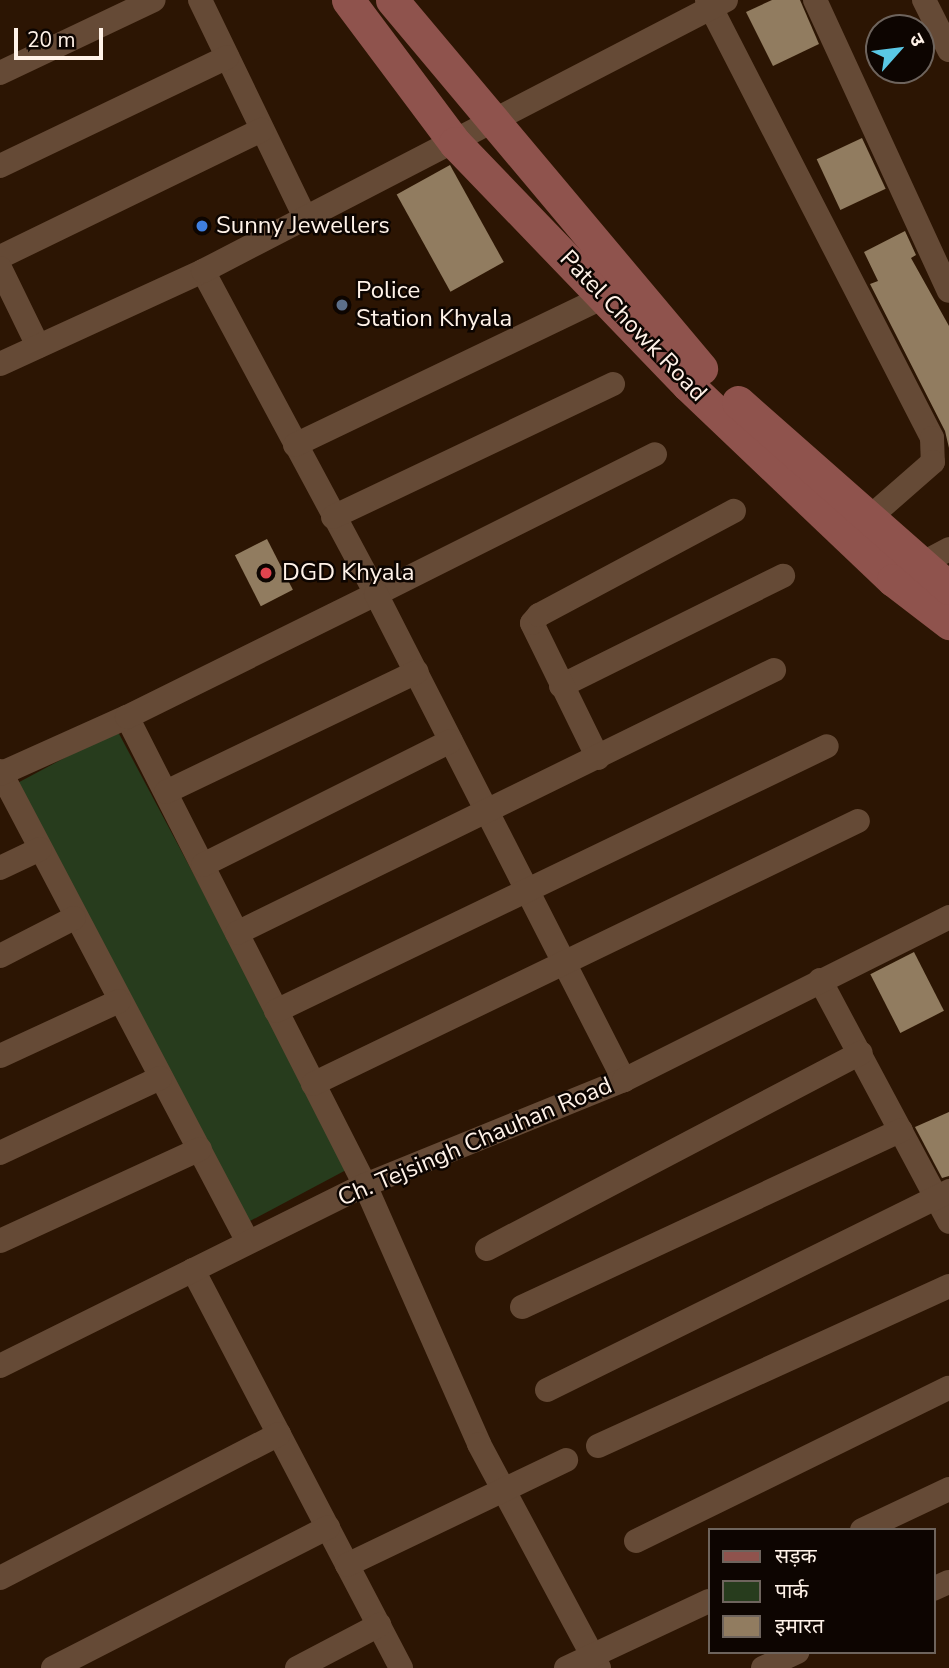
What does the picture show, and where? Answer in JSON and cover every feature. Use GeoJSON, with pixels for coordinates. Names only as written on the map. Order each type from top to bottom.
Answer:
{"type":"FeatureCollection","features":[{"type":"Feature","properties":{"kind":"street"},"geometry":{"type":"LineString","coordinates":[[0,73],[154,0]]}},
{"type":"Feature","properties":{"kind":"street"},"geometry":{"type":"LineString","coordinates":[[201,0],[304,217]]}},
{"type":"Feature","properties":{"kind":"street","name":"Patel Chowk Road"},"geometry":{"type":"LineString","coordinates":[[348,0],[455,143],[688,385],[893,580],[949,623]]}},
{"type":"Feature","properties":{"kind":"street","name":"Patel Chowk Road"},"geometry":{"type":"LineString","coordinates":[[392,0],[705,373],[869,518],[935,556],[949,588]]}},
{"type":"Feature","properties":{"kind":"street"},"geometry":{"type":"LineString","coordinates":[[815,0],[949,291]]}},
{"type":"Feature","properties":{"kind":"street"},"geometry":{"type":"LineString","coordinates":[[924,0],[949,50]]}},
{"type":"Feature","properties":{"kind":"street"},"geometry":{"type":"LineString","coordinates":[[0,364],[204,271],[304,217],[455,143],[715,3],[932,438],[933,462],[869,518]]}},
{"type":"Feature","properties":{"kind":"street"},"geometry":{"type":"LineString","coordinates":[[0,166],[228,57]]}},
{"type":"Feature","properties":{"kind":"street"},"geometry":{"type":"LineString","coordinates":[[0,257],[262,130]]}},
{"type":"Feature","properties":{"kind":"street"},"geometry":{"type":"LineString","coordinates":[[0,268],[38,346]]}},
{"type":"Feature","properties":{"kind":"street"},"geometry":{"type":"LineString","coordinates":[[204,271],[417,672],[486,813],[624,1080]]}},
{"type":"Feature","properties":{"kind":"street"},"geometry":{"type":"LineString","coordinates":[[295,445],[604,297]]}},
{"type":"Feature","properties":{"kind":"street"},"geometry":{"type":"LineString","coordinates":[[333,517],[613,384]]}},
{"type":"Feature","properties":{"kind":"street"},"geometry":{"type":"LineString","coordinates":[[248,1242],[0,772],[127,717],[655,454]]}},
{"type":"Feature","properties":{"kind":"street"},"geometry":{"type":"LineString","coordinates":[[598,758],[533,634],[532,623],[539,615],[734,511]]}},
{"type":"Feature","properties":{"kind":"street"},"geometry":{"type":"LineString","coordinates":[[561,686],[783,576]]}},
{"type":"Feature","properties":{"kind":"street"},"geometry":{"type":"LineString","coordinates":[[236,933],[774,670]]}},
{"type":"Feature","properties":{"kind":"street"},"geometry":{"type":"LineString","coordinates":[[166,792],[417,672]]}},
{"type":"Feature","properties":{"kind":"street"},"geometry":{"type":"LineString","coordinates":[[127,717],[365,1185],[479,1444],[596,1662]]}},
{"type":"Feature","properties":{"kind":"street"},"geometry":{"type":"LineString","coordinates":[[203,865],[452,741]]}},
{"type":"Feature","properties":{"kind":"street"},"geometry":{"type":"LineString","coordinates":[[276,1010],[527,893],[827,746]]}},
{"type":"Feature","properties":{"kind":"street"},"geometry":{"type":"LineString","coordinates":[[313,1084],[564,966],[858,821]]}},
{"type":"Feature","properties":{"kind":"street"},"geometry":{"type":"LineString","coordinates":[[0,868],[40,849]]}},
{"type":"Feature","properties":{"kind":"street","name":"Ch. Tejsingh Chauhan Road"},"geometry":{"type":"LineString","coordinates":[[0,1366],[365,1185],[624,1080],[949,917]]}},
{"type":"Feature","properties":{"kind":"street"},"geometry":{"type":"LineString","coordinates":[[0,956],[75,918]]}},
{"type":"Feature","properties":{"kind":"street"},"geometry":{"type":"LineString","coordinates":[[820,981],[901,1130],[943,1194],[949,1222]]}},
{"type":"Feature","properties":{"kind":"street"},"geometry":{"type":"LineString","coordinates":[[0,1056],[119,1001]]}},
{"type":"Feature","properties":{"kind":"street"},"geometry":{"type":"LineString","coordinates":[[487,1249],[861,1053]]}},
{"type":"Feature","properties":{"kind":"street"},"geometry":{"type":"LineString","coordinates":[[0,1153],[160,1078]]}},
{"type":"Feature","properties":{"kind":"street"},"geometry":{"type":"LineString","coordinates":[[522,1307],[901,1130]]}},
{"type":"Feature","properties":{"kind":"street"},"geometry":{"type":"LineString","coordinates":[[0,1241],[200,1149]]}},
{"type":"Feature","properties":{"kind":"street"},"geometry":{"type":"LineString","coordinates":[[547,1390],[943,1194]]}},
{"type":"Feature","properties":{"kind":"street"},"geometry":{"type":"LineString","coordinates":[[193,1270],[401,1668]]}},
{"type":"Feature","properties":{"kind":"street"},"geometry":{"type":"LineString","coordinates":[[598,1446],[949,1286]]}},
{"type":"Feature","properties":{"kind":"street"},"geometry":{"type":"LineString","coordinates":[[636,1541],[949,1388]]}},
{"type":"Feature","properties":{"kind":"street"},"geometry":{"type":"LineString","coordinates":[[0,1578],[279,1434]]}},
{"type":"Feature","properties":{"kind":"street"},"geometry":{"type":"LineString","coordinates":[[347,1565],[566,1460]]}},
{"type":"Feature","properties":{"kind":"street"},"geometry":{"type":"LineString","coordinates":[[866,1528],[949,1489]]}},
{"type":"Feature","properties":{"kind":"street"},"geometry":{"type":"LineString","coordinates":[[53,1668],[328,1527]]}},
{"type":"Feature","properties":{"kind":"street"},"geometry":{"type":"LineString","coordinates":[[566,1668],[596,1662],[708,1602]]}},
{"type":"Feature","properties":{"kind":"street"},"geometry":{"type":"LineString","coordinates":[[297,1668],[379,1625]]}},
{"type":"Feature","properties":{"kind":"street"},"geometry":{"type":"LineString","coordinates":[[763,1668],[793,1654]]}},
{"type":"Feature","properties":{"kind":"green space"},"geometry":{"type":"Polygon","coordinates":[[[117,730],[350,1168],[239,1227],[6,789],[117,730]]]}},
{"type":"Feature","properties":{"kind":"building"},"geometry":{"type":"Polygon","coordinates":[[[772,0],[800,0],[819,44],[773,66],[746,12],[772,0]]]}},
{"type":"Feature","properties":{"kind":"building"},"geometry":{"type":"Polygon","coordinates":[[[862,138],[886,189],[840,210],[817,159],[862,138]]]}},
{"type":"Feature","properties":{"kind":"building"},"geometry":{"type":"Polygon","coordinates":[[[450,165],[504,262],[450,292],[397,195],[450,165]]]}},
{"type":"Feature","properties":{"kind":"building"},"geometry":{"type":"Polygon","coordinates":[[[905,231],[916,255],[911,258],[949,326],[949,448],[945,431],[870,284],[878,281],[864,252],[905,231]]]}},
{"type":"Feature","properties":{"kind":"building"},"geometry":{"type":"Polygon","coordinates":[[[267,539],[293,590],[261,606],[235,555],[267,539]]]}},
{"type":"Feature","properties":{"kind":"building"},"geometry":{"type":"Polygon","coordinates":[[[914,952],[944,1011],[900,1033],[870,974],[914,952]]]}},
{"type":"Feature","properties":{"kind":"building"},"geometry":{"type":"Polygon","coordinates":[[[949,1112],[949,1176],[942,1178],[915,1127],[949,1112]]]}},
{"type":"Feature","properties":{"kind":"place","name":"Sunny Jewellers"},"geometry":{"type":"Point","coordinates":[202,226]}},
{"type":"Feature","properties":{"kind":"place","name":"Police Station Khyala"},"geometry":{"type":"Point","coordinates":[342,305]}},
{"type":"Feature","properties":{"kind":"place","name":"DGD Khyala"},"geometry":{"type":"Point","coordinates":[266,573]}}]}
